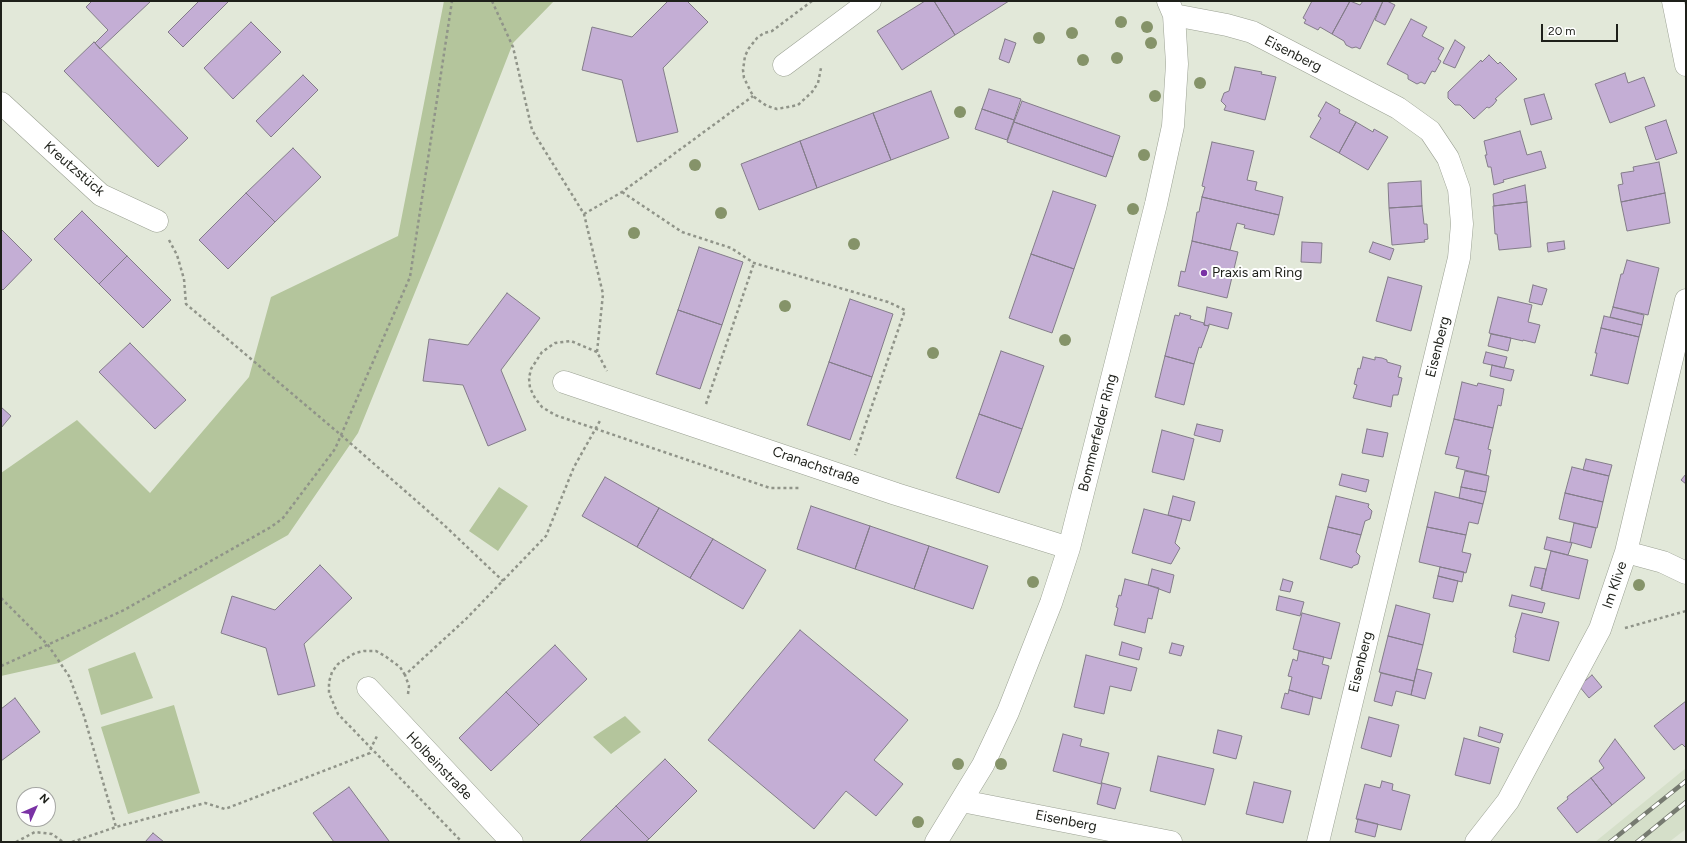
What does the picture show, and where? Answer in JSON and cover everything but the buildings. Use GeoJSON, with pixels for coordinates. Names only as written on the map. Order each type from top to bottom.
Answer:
{"type":"FeatureCollection","features":[{"type":"Feature","properties":{"kind":"street"},"geometry":{"type":"LineString","coordinates":[[784,65],[870,1]]}},
{"type":"Feature","properties":{"kind":"street"},"geometry":{"type":"LineString","coordinates":[[1673,1],[1686,66]]}},
{"type":"Feature","properties":{"kind":"street","name":"Bommerfelder Ring"},"geometry":{"type":"LineString","coordinates":[[936,842],[983,765],[1008,712],[1051,603],[1069,548],[1156,204],[1174,126],[1177,64],[1171,8]]}},
{"type":"Feature","properties":{"kind":"street","name":"Eisenberg"},"geometry":{"type":"LineString","coordinates":[[1171,8],[1252,32],[1398,108],[1430,131],[1448,158],[1459,189],[1462,224],[1459,258],[1318,842]]}},
{"type":"Feature","properties":{"kind":"street","name":"Kreutzstück"},"geometry":{"type":"LineString","coordinates":[[1,103],[101,195],[157,221]]}},
{"type":"Feature","properties":{"kind":"street","name":"Im Klive"},"geometry":{"type":"LineString","coordinates":[[1476,842],[1508,801],[1600,629],[1626,552],[1686,300]]}},
{"type":"Feature","properties":{"kind":"street","name":"Cranachstraße"},"geometry":{"type":"LineString","coordinates":[[564,382],[997,527],[1069,548]]}},
{"type":"Feature","properties":{"kind":"street"},"geometry":{"type":"LineString","coordinates":[[1626,552],[1663,562],[1686,573]]}},
{"type":"Feature","properties":{"kind":"street","name":"Holbeinstraße"},"geometry":{"type":"LineString","coordinates":[[368,688],[512,842]]}},
{"type":"Feature","properties":{"kind":"street","name":"Eisenberg"},"geometry":{"type":"LineString","coordinates":[[962,801],[1171,842]]}},
{"type":"Feature","properties":{"kind":"path"},"geometry":{"type":"LineString","coordinates":[[1,666],[124,610],[271,527],[283,518],[335,449],[410,277],[452,1]]}},
{"type":"Feature","properties":{"kind":"path"},"geometry":{"type":"LineString","coordinates":[[72,842],[116,827],[205,803],[225,809],[370,753],[371,748],[390,713],[407,698],[409,686],[405,675],[466,619],[546,536],[574,467],[612,398],[615,380],[607,371],[597,352],[603,294],[584,214],[532,130],[513,47],[492,1]]}},
{"type":"Feature","properties":{"kind":"path"},"geometry":{"type":"LineString","coordinates":[[584,214],[622,192],[753,96]]}},
{"type":"Feature","properties":{"kind":"path"},"geometry":{"type":"LineString","coordinates":[[622,192],[682,232],[731,248],[754,263],[888,302],[905,310],[848,477]]}},
{"type":"Feature","properties":{"kind":"path"},"geometry":{"type":"LineString","coordinates":[[157,221],[177,255],[184,279],[186,304],[341,435],[444,525],[503,580]]}},
{"type":"Feature","properties":{"kind":"path"},"geometry":{"type":"LineString","coordinates":[[698,426],[754,263]]}},
{"type":"Feature","properties":{"kind":"path"},"geometry":{"type":"LineString","coordinates":[[1,598],[48,645],[69,676],[84,716],[116,827]]}},
{"type":"Feature","properties":{"kind":"path"},"geometry":{"type":"LineString","coordinates":[[1600,629],[1614,632],[1686,611]]}},
{"type":"Feature","properties":{"kind":"path"},"geometry":{"type":"LineString","coordinates":[[16,842],[34,832],[44,832],[52,834],[63,842]]}},
{"type":"Feature","properties":{"kind":"shaded area"},"geometry":{"type":"Polygon","coordinates":[[[1686,768],[1686,829],[1669,842],[1595,842],[1686,768]]]}},
{"type":"Feature","properties":{"kind":"green space"},"geometry":{"type":"Polygon","coordinates":[[[444,1],[554,1],[513,43],[439,233],[358,433],[288,535],[59,663],[1,676],[1,473],[77,420],[150,493],[249,377],[271,297],[398,236],[444,1]]]}},
{"type":"Feature","properties":{"kind":"green space"},"geometry":{"type":"Polygon","coordinates":[[[499,487],[528,506],[498,551],[469,531],[499,487]]]}},
{"type":"Feature","properties":{"kind":"green space"},"geometry":{"type":"Polygon","coordinates":[[[135,652],[153,698],[101,715],[88,669],[135,652]]]}},
{"type":"Feature","properties":{"kind":"green space"},"geometry":{"type":"Polygon","coordinates":[[[174,705],[200,793],[128,814],[101,727],[174,705]]]}},
{"type":"Feature","properties":{"kind":"green space"},"geometry":{"type":"Polygon","coordinates":[[[625,716],[641,732],[611,754],[593,737],[625,716]]]}},
{"type":"Feature","properties":{"kind":"railway"},"geometry":{"type":"LineString","coordinates":[[1610,842],[1686,781]]}},
{"type":"Feature","properties":{"kind":"railway"},"geometry":{"type":"LineString","coordinates":[[1637,842],[1686,802]]}},
{"type":"Feature","properties":{"kind":"place","name":"Praxis am Ring"},"geometry":{"type":"Point","coordinates":[1204,273]}}]}
